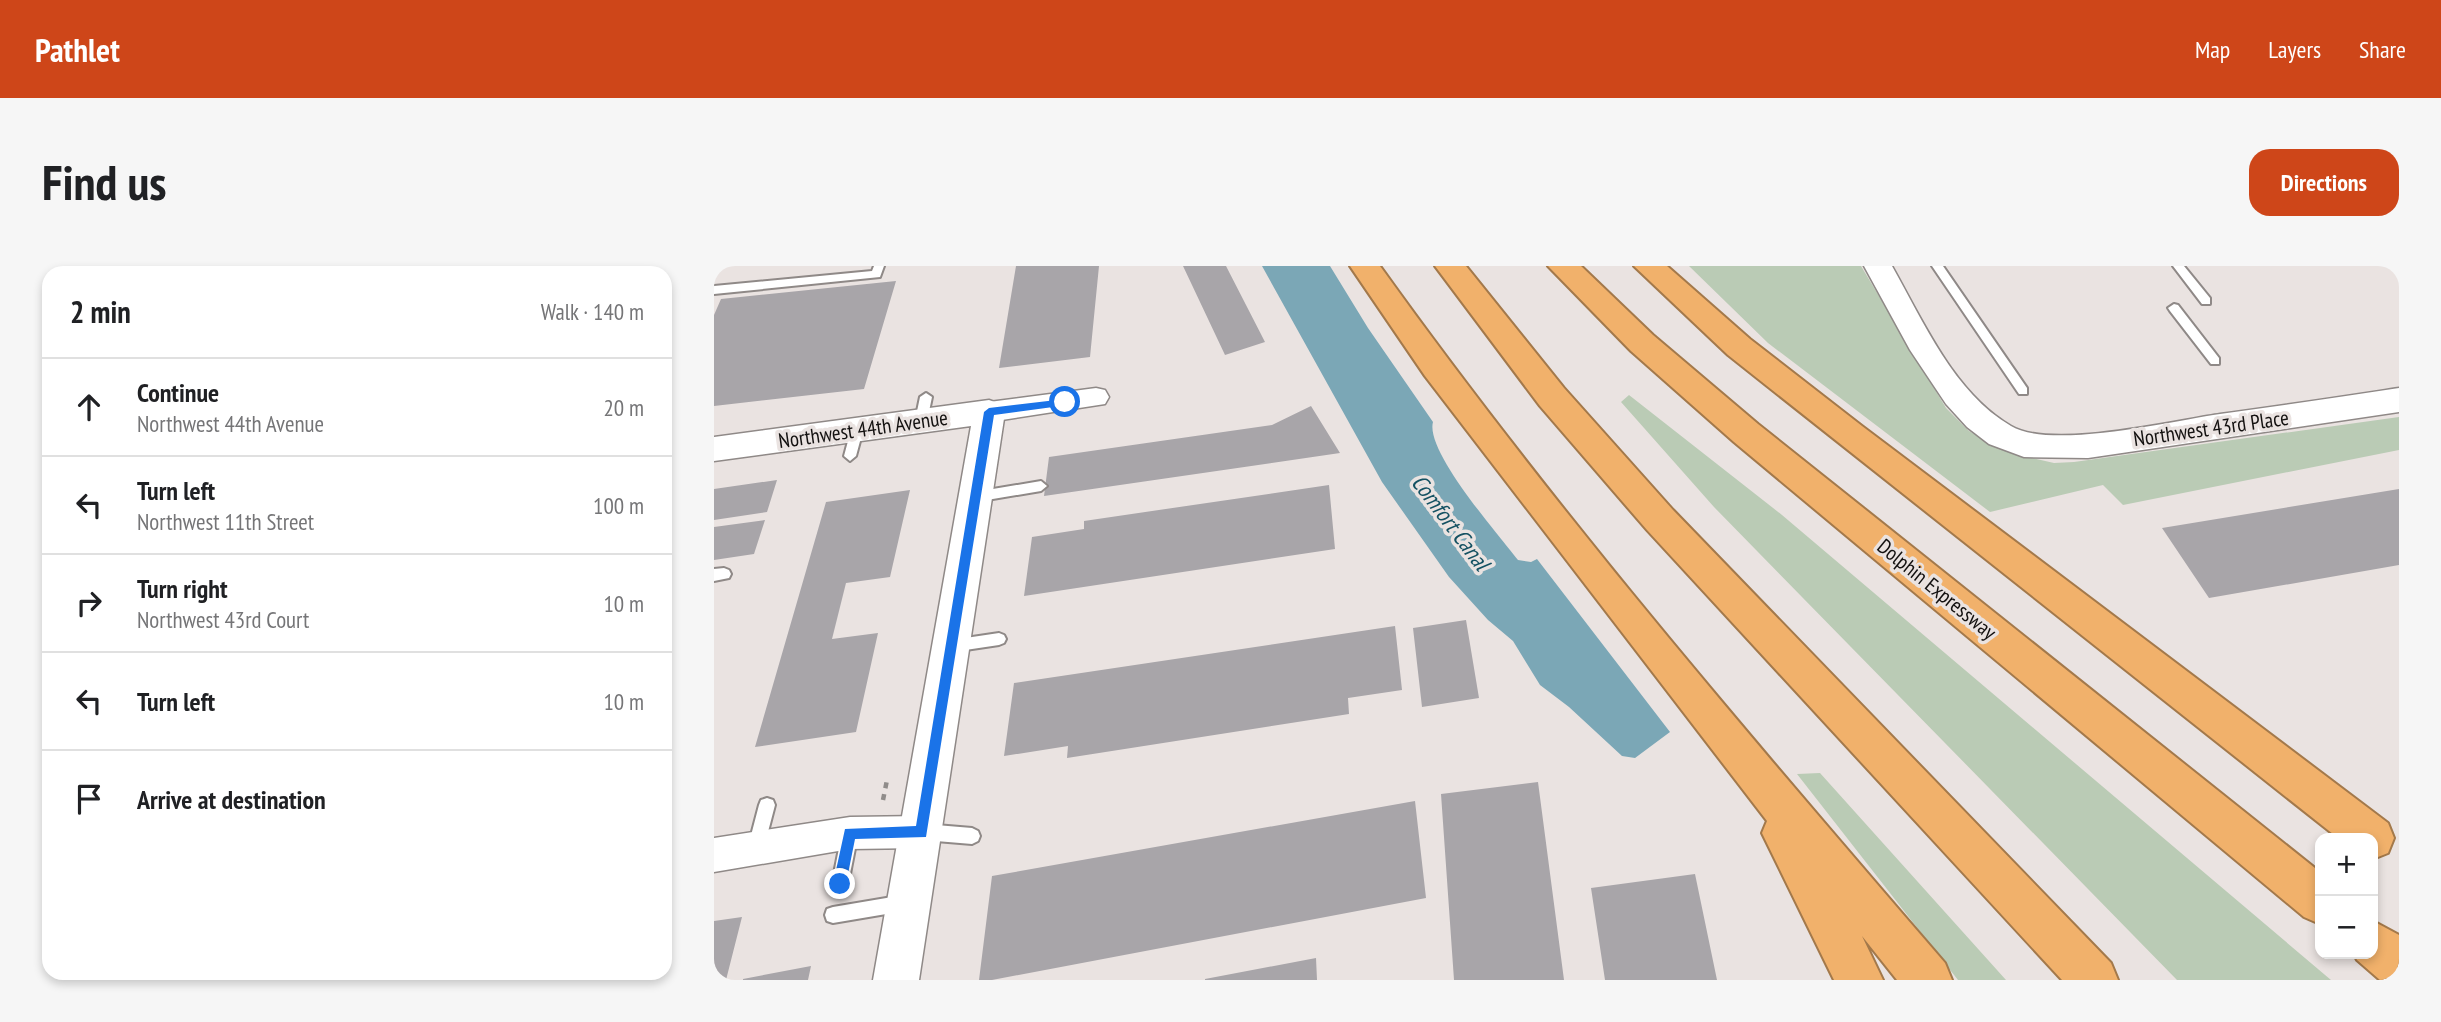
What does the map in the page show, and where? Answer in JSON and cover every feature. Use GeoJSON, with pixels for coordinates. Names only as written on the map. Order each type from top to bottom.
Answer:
{"type":"FeatureCollection","features":[{"type":"Feature","properties":{"kind":"highway"},"geometry":{"type":"LineString","coordinates":[[1365,266],[1468,412],[1753,772],[1927,980]]}},
{"type":"Feature","properties":{"kind":"highway"},"geometry":{"type":"LineString","coordinates":[[1450,266],[1552,397],[1660,520],[2094,980]]}},
{"type":"Feature","properties":{"kind":"highway","name":"Dolphin Expressway"},"geometry":{"type":"LineString","coordinates":[[1563,266],[1642,343],[1718,409],[2315,897]]}},
{"type":"Feature","properties":{"kind":"highway"},"geometry":{"type":"LineString","coordinates":[[1650,266],[1739,347],[1850,435],[2367,833]]}},
{"type":"Feature","properties":{"kind":"highway"},"geometry":{"type":"LineString","coordinates":[[1753,772],[1859,980]]}},
{"type":"Feature","properties":{"kind":"highway"},"geometry":{"type":"LineString","coordinates":[[2378,842],[2399,859]]}},
{"type":"Feature","properties":{"kind":"highway"},"geometry":{"type":"LineString","coordinates":[[2378,948],[2399,965]]}},
{"type":"Feature","properties":{"kind":"street","name":"Northwest 43rd Place"},"geometry":{"type":"LineString","coordinates":[[1878,266],[1955,397],[1984,425],[2022,444],[2057,448],[2088,446],[2399,400]]}},
{"type":"Feature","properties":{"kind":"street","name":"Northwest 44th Avenue"},"geometry":{"type":"LineString","coordinates":[[714,449],[854,443],[923,409],[989,412],[1102,396]]}},
{"type":"Feature","properties":{"kind":"street"},"geometry":{"type":"LineString","coordinates":[[896,980],[989,412]]}},
{"type":"Feature","properties":{"kind":"street"},"geometry":{"type":"LineString","coordinates":[[714,855],[850,833],[922,832]]}},
{"type":"Feature","properties":{"kind":"lane"},"geometry":{"type":"LineString","coordinates":[[714,290],[876,274],[879,266]]}},
{"type":"Feature","properties":{"kind":"lane"},"geometry":{"type":"LineString","coordinates":[[1937,266],[2023,391]]}},
{"type":"Feature","properties":{"kind":"lane"},"geometry":{"type":"LineString","coordinates":[[2178,266],[2206,301]]}},
{"type":"Feature","properties":{"kind":"lane"},"geometry":{"type":"LineString","coordinates":[[2174,308],[2216,360]]}},
{"type":"Feature","properties":{"kind":"lane"},"geometry":{"type":"LineString","coordinates":[[975,497],[1041,485]]}},
{"type":"Feature","properties":{"kind":"lane"},"geometry":{"type":"LineString","coordinates":[[951,646],[999,639]]}},
{"type":"Feature","properties":{"kind":"lane"},"geometry":{"type":"LineString","coordinates":[[756,848],[767,805]]}},
{"type":"Feature","properties":{"kind":"lane"},"geometry":{"type":"LineString","coordinates":[[922,832],[972,836]]}},
{"type":"Feature","properties":{"kind":"lane"},"geometry":{"type":"LineString","coordinates":[[840,884],[850,833]]}},
{"type":"Feature","properties":{"kind":"lane"},"geometry":{"type":"LineString","coordinates":[[833,915],[909,902]]}},
{"type":"Feature","properties":{"kind":"green space"},"geometry":{"type":"Polygon","coordinates":[[[1689,266],[1861,266],[1946,408],[1969,431],[1992,445],[2019,455],[2054,463],[2074,462],[2399,417],[2399,450],[2123,505],[2103,485],[1990,512],[1768,343],[1689,266]]]}},
{"type":"Feature","properties":{"kind":"green space"},"geometry":{"type":"Polygon","coordinates":[[[1629,395],[1782,515],[2331,980],[2177,980],[1714,507],[1621,402],[1629,395]]]}},
{"type":"Feature","properties":{"kind":"green space"},"geometry":{"type":"Polygon","coordinates":[[[1820,773],[2006,980],[1958,980],[1797,774],[1820,773]]]}},
{"type":"Feature","properties":{"kind":"water","name":"Comfort Canal"},"geometry":{"type":"Polygon","coordinates":[[[1262,266],[1330,266],[1368,328],[1433,422],[1440,452],[1480,513],[1518,560],[1531,562],[1537,559],[1670,732],[1635,758],[1622,756],[1569,707],[1540,685],[1513,641],[1488,620],[1449,577],[1382,482],[1262,266]]]}},
{"type":"Feature","properties":{"kind":"building"},"geometry":{"type":"Polygon","coordinates":[[[1016,266],[1099,266],[1090,357],[999,368],[1016,266]]]}},
{"type":"Feature","properties":{"kind":"building"},"geometry":{"type":"Polygon","coordinates":[[[1183,266],[1226,266],[1265,342],[1225,355],[1183,266]]]}},
{"type":"Feature","properties":{"kind":"building"},"geometry":{"type":"Polygon","coordinates":[[[896,281],[864,389],[714,406],[714,315],[721,299],[896,281]]]}},
{"type":"Feature","properties":{"kind":"building"},"geometry":{"type":"Polygon","coordinates":[[[1311,406],[1340,453],[1044,496],[1049,457],[1272,425],[1311,406]]]}},
{"type":"Feature","properties":{"kind":"building"},"geometry":{"type":"Polygon","coordinates":[[[777,480],[767,512],[714,520],[714,489],[777,480]]]}},
{"type":"Feature","properties":{"kind":"building"},"geometry":{"type":"Polygon","coordinates":[[[1329,485],[1335,549],[1024,596],[1032,537],[1084,529],[1084,521],[1329,485]]]}},
{"type":"Feature","properties":{"kind":"building"},"geometry":{"type":"Polygon","coordinates":[[[2399,489],[2399,565],[2209,598],[2162,528],[2399,489]]]}},
{"type":"Feature","properties":{"kind":"building"},"geometry":{"type":"Polygon","coordinates":[[[910,490],[890,577],[846,583],[832,639],[878,633],[856,732],[755,747],[826,502],[910,490]]]}},
{"type":"Feature","properties":{"kind":"building"},"geometry":{"type":"Polygon","coordinates":[[[765,520],[754,554],[714,560],[714,527],[765,520]]]}},
{"type":"Feature","properties":{"kind":"building"},"geometry":{"type":"Polygon","coordinates":[[[1466,620],[1479,698],[1422,707],[1413,628],[1466,620]]]}},
{"type":"Feature","properties":{"kind":"building"},"geometry":{"type":"Polygon","coordinates":[[[1395,626],[1402,690],[1348,698],[1349,714],[1067,758],[1068,746],[1004,756],[1014,683],[1395,626]]]}},
{"type":"Feature","properties":{"kind":"building"},"geometry":{"type":"Polygon","coordinates":[[[1538,782],[1564,980],[1454,980],[1441,794],[1538,782]]]}},
{"type":"Feature","properties":{"kind":"building"},"geometry":{"type":"Polygon","coordinates":[[[1415,801],[1426,898],[992,980],[979,980],[992,876],[1415,801]]]}},
{"type":"Feature","properties":{"kind":"building"},"geometry":{"type":"Polygon","coordinates":[[[1695,874],[1717,980],[1605,980],[1591,888],[1695,874]]]}},
{"type":"Feature","properties":{"kind":"building"},"geometry":{"type":"Polygon","coordinates":[[[742,917],[726,980],[714,980],[714,921],[742,917]]]}},
{"type":"Feature","properties":{"kind":"building"},"geometry":{"type":"Polygon","coordinates":[[[1316,958],[1317,980],[1205,980],[1205,979],[1316,958]]]}},
{"type":"Feature","properties":{"kind":"building"},"geometry":{"type":"Polygon","coordinates":[[[811,966],[808,980],[743,980],[743,979],[811,966]]]}},
{"type":"Feature","properties":{"kind":"route"},"geometry":{"type":"LineString","coordinates":[[840,884],[850,833],[922,832],[989,412],[1065,402]]}}]}
